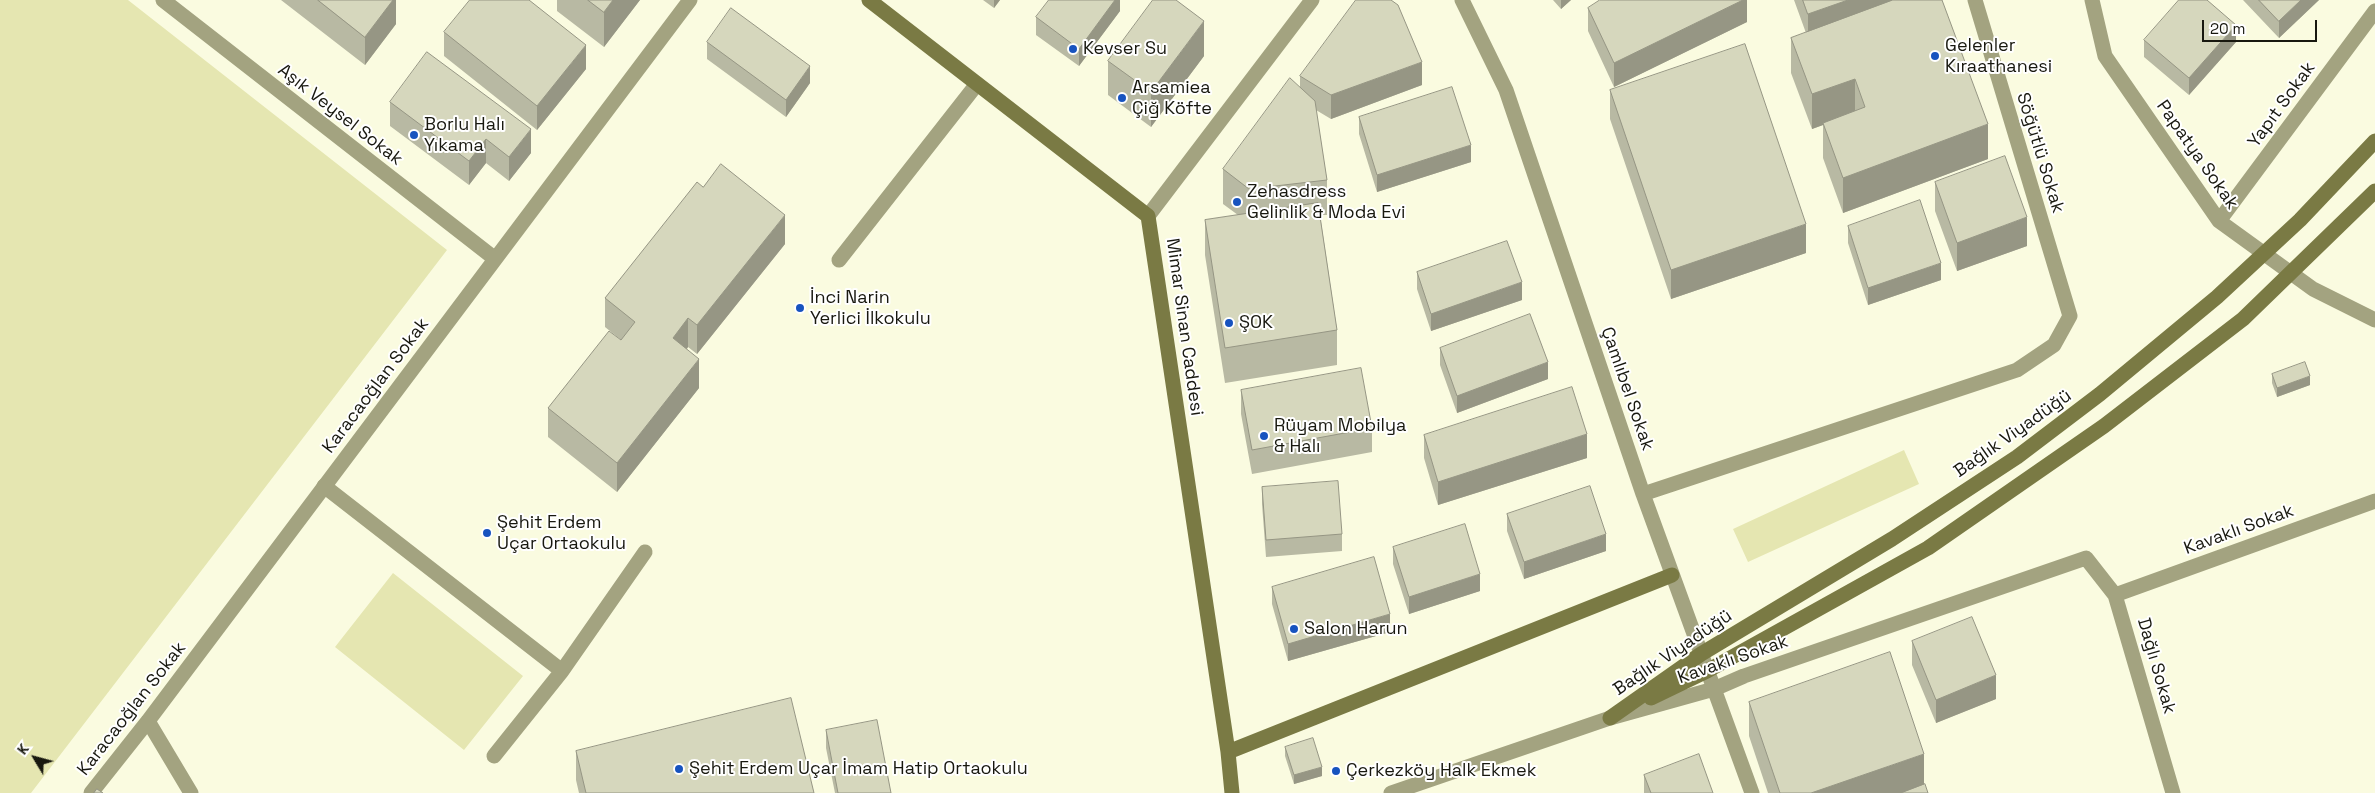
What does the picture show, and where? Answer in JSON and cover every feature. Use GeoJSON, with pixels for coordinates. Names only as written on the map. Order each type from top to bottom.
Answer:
{"type":"FeatureCollection","features":[{"type":"Feature","properties":{"kind":"street","name":"Karacaoğlan Sokak"},"geometry":{"type":"LineString","coordinates":[[91,793],[148,721],[494,258],[690,0]]}},
{"type":"Feature","properties":{"kind":"street"},"geometry":{"type":"LineString","coordinates":[[869,0],[1148,216],[1312,0]]}},
{"type":"Feature","properties":{"kind":"street","name":"Çamlıbel Sokak"},"geometry":{"type":"LineString","coordinates":[[1462,0],[1506,90],[1643,494],[1752,793]]}},
{"type":"Feature","properties":{"kind":"street","name":"Söğütlü Sokak"},"geometry":{"type":"LineString","coordinates":[[1643,494],[2017,370],[2054,345],[2070,316],[1975,0]]}},
{"type":"Feature","properties":{"kind":"street","name":"Papatya Sokak"},"geometry":{"type":"LineString","coordinates":[[2092,0],[2105,56],[2219,221],[2313,289],[2375,320]]}},
{"type":"Feature","properties":{"kind":"street","name":"Aşık Veysel Sokak"},"geometry":{"type":"LineString","coordinates":[[169,2],[494,258]]}},
{"type":"Feature","properties":{"kind":"street","name":"Yapıt Sokak"},"geometry":{"type":"LineString","coordinates":[[2219,221],[2375,10]]}},
{"type":"Feature","properties":{"kind":"street"},"geometry":{"type":"LineString","coordinates":[[839,260],[977,84]]}},
{"type":"Feature","properties":{"kind":"street","name":"Bağlık Viyadüğü"},"geometry":{"type":"LineString","coordinates":[[1610,718],[1701,654],[1892,539],[2017,457],[2100,394],[2224,291],[2300,220],[2375,141]]}},
{"type":"Feature","properties":{"kind":"street","name":"Bağlık Viyadüğü"},"geometry":{"type":"LineString","coordinates":[[1610,718],[1707,671],[1928,548],[2104,426],[2243,319],[2375,191]]}},
{"type":"Feature","properties":{"kind":"street","name":"Mimar Sinan Caddesi"},"geometry":{"type":"LineString","coordinates":[[1148,216],[1228,752],[1232,793]]}},
{"type":"Feature","properties":{"kind":"street"},"geometry":{"type":"LineString","coordinates":[[324,486],[562,671]]}},
{"type":"Feature","properties":{"kind":"street","name":"Kavaklı Sokak"},"geometry":{"type":"LineString","coordinates":[[2115,595],[2375,501]]}},
{"type":"Feature","properties":{"kind":"street"},"geometry":{"type":"LineString","coordinates":[[494,756],[562,671],[645,552]]}},
{"type":"Feature","properties":{"kind":"street","name":"Kavaklı Sokak"},"geometry":{"type":"LineString","coordinates":[[1391,793],[1610,718],[1714,689],[1744,676],[2086,558]]}},
{"type":"Feature","properties":{"kind":"street","name":"Dağlı Sokak"},"geometry":{"type":"LineString","coordinates":[[2086,558],[2115,595],[2173,793]]}},
{"type":"Feature","properties":{"kind":"street"},"geometry":{"type":"LineString","coordinates":[[1228,752],[1672,575]]}},
{"type":"Feature","properties":{"kind":"street"},"geometry":{"type":"LineString","coordinates":[[148,721],[191,793]]}},
{"type":"Feature","properties":{"kind":"green space"},"geometry":{"type":"Polygon","coordinates":[[[0,0],[128,0],[447,250],[31,793],[0,793],[0,0]]]}},
{"type":"Feature","properties":{"kind":"green space"},"geometry":{"type":"Polygon","coordinates":[[[1904,450],[1919,484],[1748,562],[1733,529],[1904,450]]]}},
{"type":"Feature","properties":{"kind":"green space"},"geometry":{"type":"Polygon","coordinates":[[[393,573],[523,676],[464,750],[335,647],[393,573]]]}},
{"type":"Feature","properties":{"kind":"building"},"geometry":{"type":"Polygon","coordinates":[[[318,0],[393,0],[365,37],[318,0]]]}},
{"type":"Feature","properties":{"kind":"building"},"geometry":{"type":"Polygon","coordinates":[[[470,0],[529,0],[586,45],[537,106],[444,32],[470,0]]]}},
{"type":"Feature","properties":{"kind":"building"},"geometry":{"type":"Polygon","coordinates":[[[588,0],[613,0],[604,12],[588,0]]]}},
{"type":"Feature","properties":{"kind":"building"},"geometry":{"type":"Polygon","coordinates":[[[1049,0],[1115,0],[1079,49],[1036,17],[1049,0]]]}},
{"type":"Feature","properties":{"kind":"building"},"geometry":{"type":"Polygon","coordinates":[[[1153,0],[1176,0],[1204,21],[1151,92],[1108,61],[1153,0]]]}},
{"type":"Feature","properties":{"kind":"building"},"geometry":{"type":"Polygon","coordinates":[[[1356,0],[1391,0],[1398,5],[1422,62],[1331,95],[1300,76],[1356,0]]]}},
{"type":"Feature","properties":{"kind":"building"},"geometry":{"type":"Polygon","coordinates":[[[1600,0],[1743,0],[1614,63],[1588,8],[1600,0]]]}},
{"type":"Feature","properties":{"kind":"building"},"geometry":{"type":"Polygon","coordinates":[[[1803,0],[1848,0],[1808,14],[1803,0]]]}},
{"type":"Feature","properties":{"kind":"building"},"geometry":{"type":"Polygon","coordinates":[[[1893,0],[1942,0],[1988,124],[1843,178],[1823,123],[1865,107],[1855,79],[1812,94],[1791,38],[1893,0]]]}},
{"type":"Feature","properties":{"kind":"building"},"geometry":{"type":"Polygon","coordinates":[[[2179,0],[2207,0],[2236,25],[2189,78],[2144,40],[2179,0]]]}},
{"type":"Feature","properties":{"kind":"building"},"geometry":{"type":"Polygon","coordinates":[[[2259,0],[2301,0],[2279,21],[2259,0]]]}},
{"type":"Feature","properties":{"kind":"building"},"geometry":{"type":"Polygon","coordinates":[[[731,8],[810,66],[786,100],[707,42],[731,8]]]}},
{"type":"Feature","properties":{"kind":"building"},"geometry":{"type":"Polygon","coordinates":[[[1745,44],[1806,224],[1671,270],[1610,90],[1745,44]]]}},
{"type":"Feature","properties":{"kind":"building"},"geometry":{"type":"Polygon","coordinates":[[[427,52],[531,129],[509,157],[486,139],[469,161],[390,102],[427,52]]]}},
{"type":"Feature","properties":{"kind":"building"},"geometry":{"type":"Polygon","coordinates":[[[1290,78],[1315,101],[1327,180],[1249,189],[1223,169],[1290,78]]]}},
{"type":"Feature","properties":{"kind":"building"},"geometry":{"type":"Polygon","coordinates":[[[1452,87],[1471,145],[1377,175],[1359,117],[1452,87]]]}},
{"type":"Feature","properties":{"kind":"building"},"geometry":{"type":"Polygon","coordinates":[[[2005,156],[2027,217],[1957,243],[1935,182],[2005,156]]]}},
{"type":"Feature","properties":{"kind":"building"},"geometry":{"type":"Polygon","coordinates":[[[721,164],[785,215],[697,325],[688,318],[673,338],[699,359],[617,463],[548,408],[609,331],[621,340],[635,322],[605,298],[697,182],[703,187],[721,164]]]}},
{"type":"Feature","properties":{"kind":"building"},"geometry":{"type":"Polygon","coordinates":[[[1920,200],[1941,263],[1868,288],[1848,226],[1920,200]]]}},
{"type":"Feature","properties":{"kind":"building"},"geometry":{"type":"Polygon","coordinates":[[[1318,203],[1337,330],[1225,348],[1205,220],[1318,203]]]}},
{"type":"Feature","properties":{"kind":"building"},"geometry":{"type":"Polygon","coordinates":[[[1507,241],[1522,282],[1431,314],[1417,272],[1507,241]]]}},
{"type":"Feature","properties":{"kind":"building"},"geometry":{"type":"Polygon","coordinates":[[[1530,314],[1548,362],[1457,396],[1440,348],[1530,314]]]}},
{"type":"Feature","properties":{"kind":"building"},"geometry":{"type":"Polygon","coordinates":[[[2305,362],[2310,376],[2277,388],[2272,374],[2305,362]]]}},
{"type":"Feature","properties":{"kind":"building"},"geometry":{"type":"Polygon","coordinates":[[[1361,368],[1372,428],[1252,450],[1241,390],[1361,368]]]}},
{"type":"Feature","properties":{"kind":"building"},"geometry":{"type":"Polygon","coordinates":[[[1572,387],[1587,434],[1438,482],[1424,435],[1572,387]]]}},
{"type":"Feature","properties":{"kind":"building"},"geometry":{"type":"Polygon","coordinates":[[[1338,481],[1342,534],[1266,540],[1262,487],[1338,481]]]}},
{"type":"Feature","properties":{"kind":"building"},"geometry":{"type":"Polygon","coordinates":[[[1590,486],[1606,534],[1524,562],[1507,514],[1590,486]]]}},
{"type":"Feature","properties":{"kind":"building"},"geometry":{"type":"Polygon","coordinates":[[[1465,524],[1480,574],[1409,597],[1393,547],[1465,524]]]}},
{"type":"Feature","properties":{"kind":"building"},"geometry":{"type":"Polygon","coordinates":[[[1374,557],[1390,614],[1288,644],[1272,587],[1374,557]]]}},
{"type":"Feature","properties":{"kind":"building"},"geometry":{"type":"Polygon","coordinates":[[[1972,617],[1996,675],[1936,700],[1912,641],[1972,617]]]}},
{"type":"Feature","properties":{"kind":"building"},"geometry":{"type":"Polygon","coordinates":[[[1890,652],[1924,754],[1811,793],[1780,793],[1749,702],[1890,652]]]}},
{"type":"Feature","properties":{"kind":"building"},"geometry":{"type":"Polygon","coordinates":[[[791,698],[814,793],[586,793],[576,751],[791,698]]]}},
{"type":"Feature","properties":{"kind":"building"},"geometry":{"type":"Polygon","coordinates":[[[877,720],[891,793],[838,793],[826,730],[877,720]]]}},
{"type":"Feature","properties":{"kind":"building"},"geometry":{"type":"Polygon","coordinates":[[[1313,738],[1322,767],[1294,775],[1285,747],[1313,738]]]}},
{"type":"Feature","properties":{"kind":"building"},"geometry":{"type":"Polygon","coordinates":[[[1699,754],[1713,793],[1651,793],[1644,775],[1699,754]]]}},
{"type":"Feature","properties":{"kind":"building"},"geometry":{"type":"Polygon","coordinates":[[[1925,784],[1928,793],[1901,793],[1925,784]]]}},
{"type":"Feature","properties":{"kind":"building"},"geometry":{"type":"Polygon","coordinates":[[[97,789],[103,793],[94,793],[97,789]]]}},
{"type":"Feature","properties":{"kind":"place","name":"Kevser Su"},"geometry":{"type":"Point","coordinates":[1073,49]}},
{"type":"Feature","properties":{"kind":"place","name":"Gelenler Kıraathanesi"},"geometry":{"type":"Point","coordinates":[1935,56]}},
{"type":"Feature","properties":{"kind":"place","name":"Arsamiea Çiğ Köfte"},"geometry":{"type":"Point","coordinates":[1122,98]}},
{"type":"Feature","properties":{"kind":"place","name":"Borlu Halı Yıkama"},"geometry":{"type":"Point","coordinates":[414,135]}},
{"type":"Feature","properties":{"kind":"place","name":"Zehasdress Gelinlik & Moda Evi"},"geometry":{"type":"Point","coordinates":[1237,202]}},
{"type":"Feature","properties":{"kind":"place","name":"İnci Narin Yerlici İlkokulu"},"geometry":{"type":"Point","coordinates":[800,308]}},
{"type":"Feature","properties":{"kind":"place","name":"ŞOK"},"geometry":{"type":"Point","coordinates":[1229,323]}},
{"type":"Feature","properties":{"kind":"place","name":"Rüyam Mobilya & Halı"},"geometry":{"type":"Point","coordinates":[1264,436]}},
{"type":"Feature","properties":{"kind":"place","name":"Şehit Erdem Uçar Ortaokulu"},"geometry":{"type":"Point","coordinates":[487,533]}},
{"type":"Feature","properties":{"kind":"place","name":"Salon Harun"},"geometry":{"type":"Point","coordinates":[1294,629]}},
{"type":"Feature","properties":{"kind":"place","name":"Şehit Erdem Uçar İmam Hatip Ortaokulu"},"geometry":{"type":"Point","coordinates":[679,769]}},
{"type":"Feature","properties":{"kind":"place","name":"Çerkezköy Halk Ekmek"},"geometry":{"type":"Point","coordinates":[1336,771]}}]}
